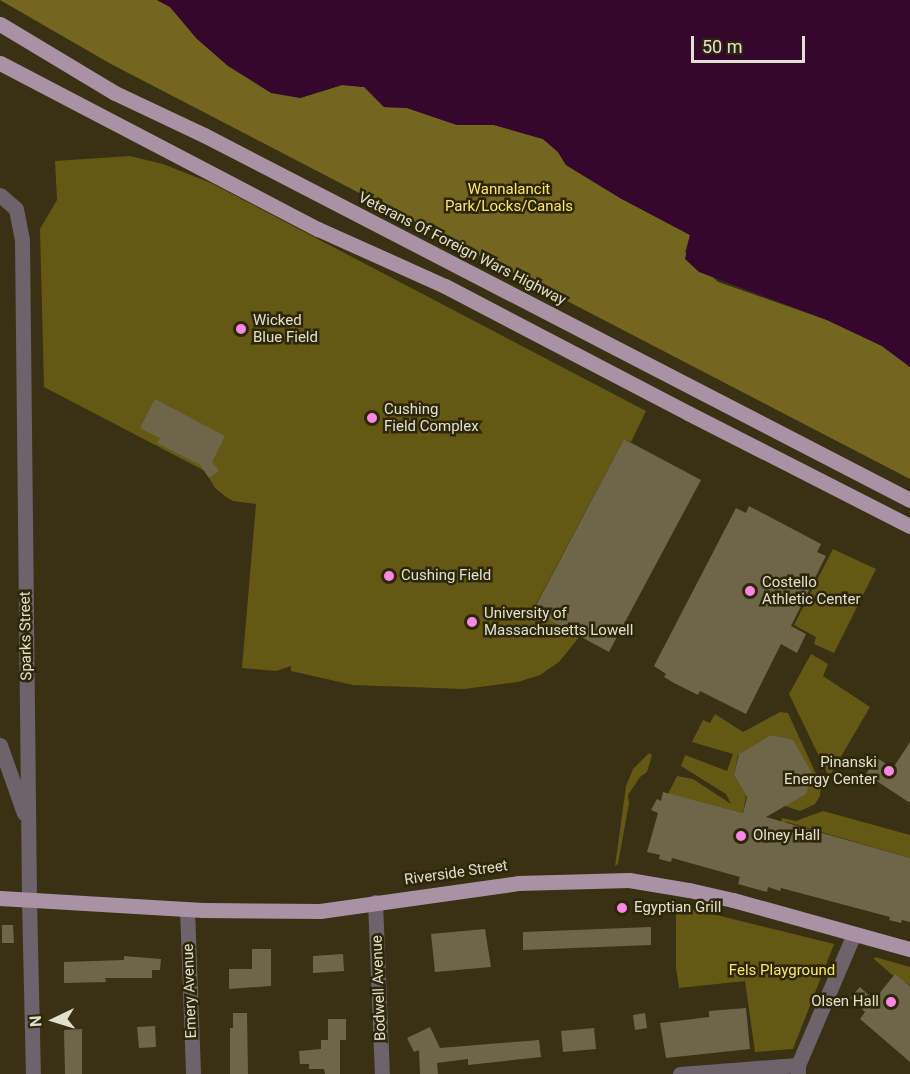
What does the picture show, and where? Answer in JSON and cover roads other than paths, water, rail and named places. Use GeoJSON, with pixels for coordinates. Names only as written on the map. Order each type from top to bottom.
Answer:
{"type":"FeatureCollection","features":[{"type":"Feature","properties":{"kind":"main road","name":"Veterans Of Foreign Wars Highway"},"geometry":{"type":"LineString","coordinates":[[0,24],[115,93],[204,135],[910,500]]}},
{"type":"Feature","properties":{"kind":"main road"},"geometry":{"type":"LineString","coordinates":[[0,63],[308,224],[446,286],[910,526]]}},
{"type":"Feature","properties":{"kind":"main road","name":"Riverside Street"},"geometry":{"type":"LineString","coordinates":[[0,898],[187,909],[320,911],[518,883],[629,880],[689,890],[910,949]]}},
{"type":"Feature","properties":{"kind":"street","name":"Sparks Street"},"geometry":{"type":"LineString","coordinates":[[5,198],[20,219],[22,240],[33,1074]]}},
{"type":"Feature","properties":{"kind":"street"},"geometry":{"type":"LineString","coordinates":[[0,745],[28,824]]}},
{"type":"Feature","properties":{"kind":"street","name":"Bodwell Avenue"},"geometry":{"type":"LineString","coordinates":[[375,902],[382,1074]]}},
{"type":"Feature","properties":{"kind":"street","name":"Emery Avenue"},"geometry":{"type":"LineString","coordinates":[[187,909],[193,1074]]}},
{"type":"Feature","properties":{"kind":"street"},"geometry":{"type":"LineString","coordinates":[[680,1074],[798,1070],[854,934]]}},
{"type":"Feature","properties":{"kind":"place","name":"Wicked Blue Field"},"geometry":{"type":"Point","coordinates":[241,329]}},
{"type":"Feature","properties":{"kind":"place","name":"Cushing Field Complex"},"geometry":{"type":"Point","coordinates":[372,418]}},
{"type":"Feature","properties":{"kind":"place","name":"Cushing Field"},"geometry":{"type":"Point","coordinates":[389,576]}},
{"type":"Feature","properties":{"kind":"place","name":"Costello Athletic Center"},"geometry":{"type":"Point","coordinates":[750,591]}},
{"type":"Feature","properties":{"kind":"place","name":"University of Massachusetts Lowell"},"geometry":{"type":"Point","coordinates":[472,622]}},
{"type":"Feature","properties":{"kind":"place","name":"Pinanski Energy Center"},"geometry":{"type":"Point","coordinates":[889,771]}},
{"type":"Feature","properties":{"kind":"place","name":"Olney Hall"},"geometry":{"type":"Point","coordinates":[741,836]}},
{"type":"Feature","properties":{"kind":"place","name":"Egyptian Grill"},"geometry":{"type":"Point","coordinates":[622,908]}},
{"type":"Feature","properties":{"kind":"place","name":"Olsen Hall"},"geometry":{"type":"Point","coordinates":[891,1002]}},
{"type":"Feature","properties":{"kind":"park label","name":"Wannalancit Park/Locks/Canals"},"geometry":{"type":"Point","coordinates":[509,198]}},
{"type":"Feature","properties":{"kind":"park label","name":"Fels Playground"},"geometry":{"type":"Point","coordinates":[782,971]}}]}
